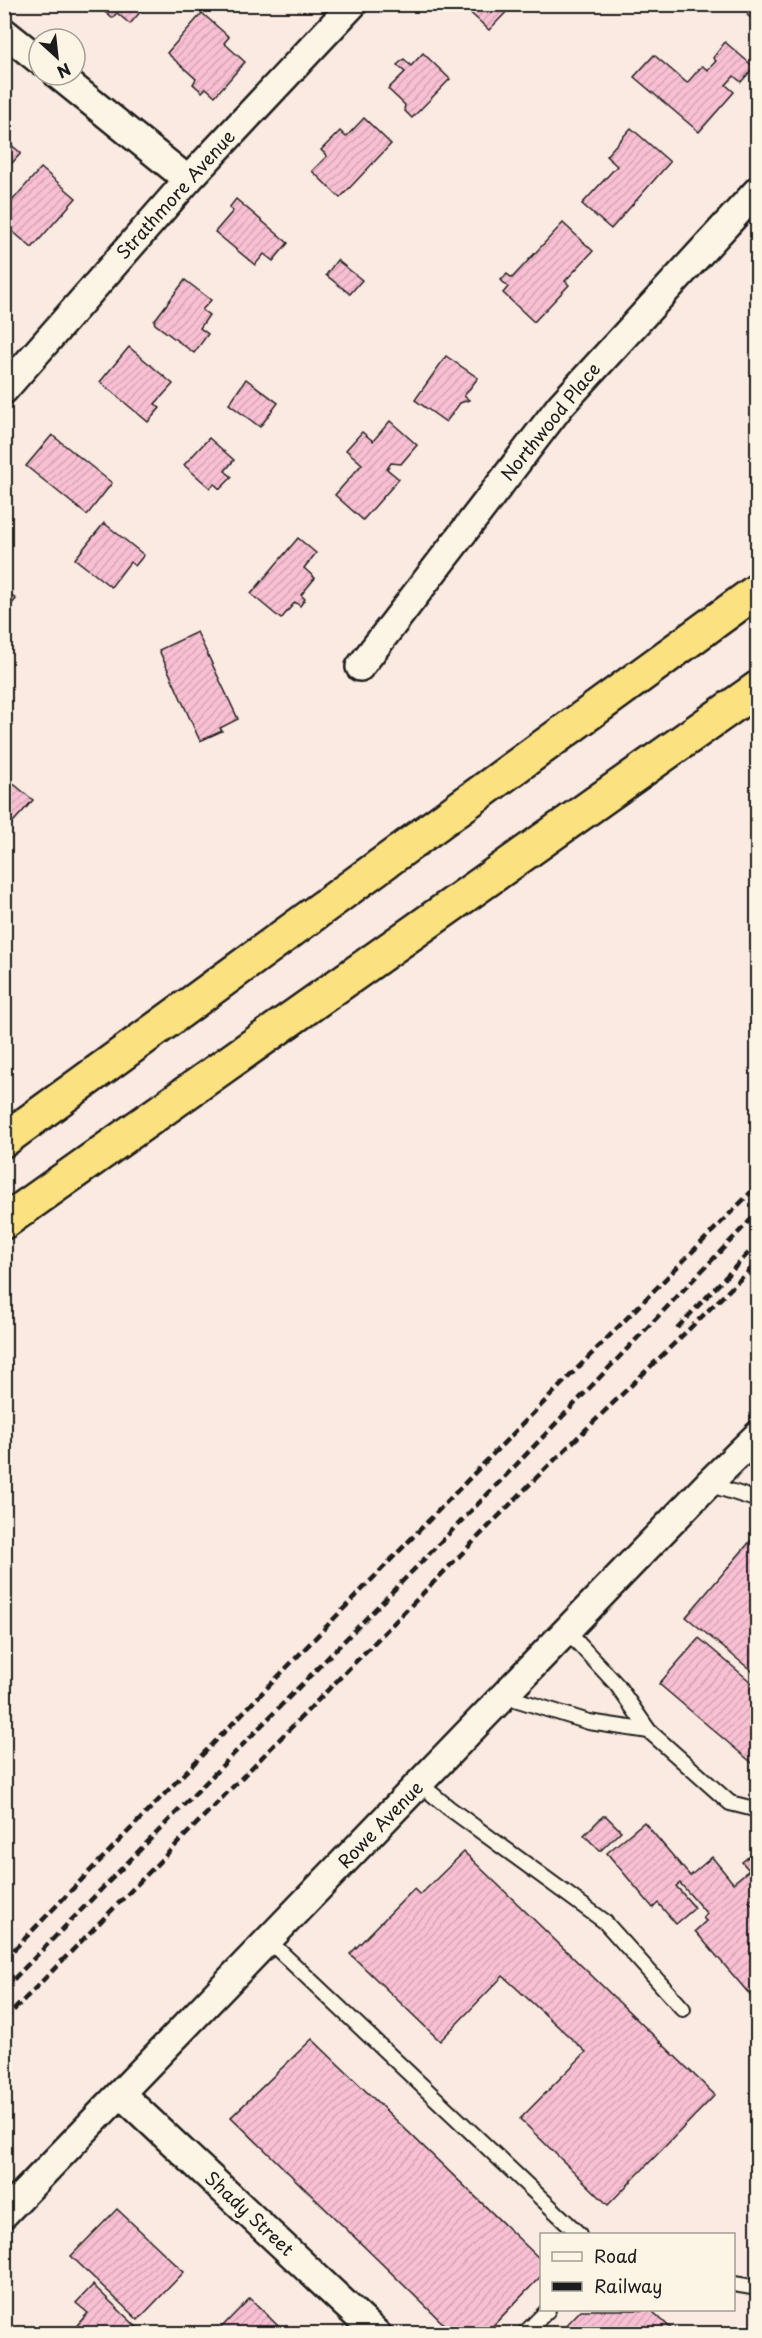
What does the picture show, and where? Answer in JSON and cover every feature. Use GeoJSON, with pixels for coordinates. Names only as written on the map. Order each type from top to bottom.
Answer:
{"type":"FeatureCollection","features":[{"type":"Feature","properties":{"kind":"highway"},"geometry":{"type":"LineString","coordinates":[[4,1140],[758,590]]}},
{"type":"Feature","properties":{"kind":"highway"},"geometry":{"type":"LineString","coordinates":[[4,1222],[758,688]]}},
{"type":"Feature","properties":{"kind":"street","name":"Strathmore Avenue"},"geometry":{"type":"LineString","coordinates":[[4,390],[188,180],[353,4]]}},
{"type":"Feature","properties":{"kind":"street"},"geometry":{"type":"LineString","coordinates":[[4,32],[27,50]]}},
{"type":"Feature","properties":{"kind":"street"},"geometry":{"type":"LineString","coordinates":[[73,87],[188,180]]}},
{"type":"Feature","properties":{"kind":"street","name":"Northwood Place"},"geometry":{"type":"LineString","coordinates":[[360,667],[561,405],[758,190]]}},
{"type":"Feature","properties":{"kind":"street","name":"Rowe Avenue"},"geometry":{"type":"LineString","coordinates":[[4,2214],[708,1484],[758,1435]]}},
{"type":"Feature","properties":{"kind":"street","name":"Shady Street"},"geometry":{"type":"LineString","coordinates":[[121,2094],[377,2334]]}},
{"type":"Feature","properties":{"kind":"lane"},"geometry":{"type":"LineString","coordinates":[[708,1484],[758,1500]]}},
{"type":"Feature","properties":{"kind":"lane"},"geometry":{"type":"LineString","coordinates":[[567,1631],[617,1684],[649,1731],[730,1803],[758,1810]]}},
{"type":"Feature","properties":{"kind":"lane"},"geometry":{"type":"LineString","coordinates":[[505,1696],[589,1722],[649,1731]]}},
{"type":"Feature","properties":{"kind":"lane"},"geometry":{"type":"LineString","coordinates":[[420,1784],[449,1808],[604,1921],[683,2009]]}},
{"type":"Feature","properties":{"kind":"lane"},"geometry":{"type":"LineString","coordinates":[[268,1941],[577,2233]]}},
{"type":"Feature","properties":{"kind":"lane"},"geometry":{"type":"LineString","coordinates":[[735,2284],[758,2288]]}},
{"type":"Feature","properties":{"kind":"lane"},"geometry":{"type":"LineString","coordinates":[[524,2334],[547,2311]]}},
{"type":"Feature","properties":{"kind":"building"},"geometry":{"type":"Polygon","coordinates":[[[104,4],[147,4],[130,24],[117,13],[112,18],[100,8],[104,4]]]}},
{"type":"Feature","properties":{"kind":"building"},"geometry":{"type":"Polygon","coordinates":[[[466,4],[514,4],[489,30],[464,7],[466,4]]]}},
{"type":"Feature","properties":{"kind":"building"},"geometry":{"type":"Polygon","coordinates":[[[758,4],[758,24],[747,15],[758,4]]]}},
{"type":"Feature","properties":{"kind":"building"},"geometry":{"type":"Polygon","coordinates":[[[202,13],[229,37],[224,43],[245,62],[215,96],[206,88],[202,92],[193,84],[196,79],[167,53],[202,13]]]}},
{"type":"Feature","properties":{"kind":"building"},"geometry":{"type":"Polygon","coordinates":[[[725,42],[754,67],[741,82],[734,76],[726,85],[734,92],[699,132],[634,77],[654,55],[687,83],[702,66],[708,70],[716,61],[713,58],[725,42]]]}},
{"type":"Feature","properties":{"kind":"building"},"geometry":{"type":"Polygon","coordinates":[[[423,53],[450,79],[412,118],[404,110],[405,105],[388,89],[405,72],[397,65],[404,59],[411,66],[423,53]]]}},
{"type":"Feature","properties":{"kind":"building"},"geometry":{"type":"Polygon","coordinates":[[[364,118],[391,144],[340,198],[312,171],[327,156],[321,150],[340,131],[346,137],[364,118]]]}},
{"type":"Feature","properties":{"kind":"building"},"geometry":{"type":"Polygon","coordinates":[[[631,128],[670,162],[611,229],[582,204],[617,166],[606,156],[631,128]]]}},
{"type":"Feature","properties":{"kind":"building"},"geometry":{"type":"Polygon","coordinates":[[[4,139],[21,153],[4,172],[4,139]]]}},
{"type":"Feature","properties":{"kind":"building"},"geometry":{"type":"Polygon","coordinates":[[[41,168],[76,198],[32,248],[4,224],[4,210],[41,168]]]}},
{"type":"Feature","properties":{"kind":"building"},"geometry":{"type":"Polygon","coordinates":[[[236,199],[288,243],[273,261],[264,254],[255,265],[215,232],[233,211],[229,208],[236,199]]]}},
{"type":"Feature","properties":{"kind":"building"},"geometry":{"type":"Polygon","coordinates":[[[563,223],[593,251],[565,281],[569,285],[534,322],[503,293],[508,287],[501,280],[507,274],[512,278],[563,223]]]}},
{"type":"Feature","properties":{"kind":"building"},"geometry":{"type":"Polygon","coordinates":[[[337,260],[362,280],[350,294],[326,275],[337,260]]]}},
{"type":"Feature","properties":{"kind":"building"},"geometry":{"type":"Polygon","coordinates":[[[185,280],[211,300],[202,310],[209,315],[200,328],[208,334],[194,353],[154,321],[185,280]]]}},
{"type":"Feature","properties":{"kind":"building"},"geometry":{"type":"Polygon","coordinates":[[[129,347],[173,384],[155,404],[160,408],[148,422],[100,382],[129,347]]]}},
{"type":"Feature","properties":{"kind":"building"},"geometry":{"type":"Polygon","coordinates":[[[446,356],[478,378],[464,396],[469,400],[460,403],[446,422],[415,400],[446,356]]]}},
{"type":"Feature","properties":{"kind":"building"},"geometry":{"type":"Polygon","coordinates":[[[246,379],[278,403],[260,427],[229,404],[246,379]]]}},
{"type":"Feature","properties":{"kind":"building"},"geometry":{"type":"Polygon","coordinates":[[[390,421],[417,445],[401,464],[391,463],[387,469],[399,479],[363,520],[335,495],[362,464],[346,450],[362,432],[373,441],[390,421]]]}},
{"type":"Feature","properties":{"kind":"building"},"geometry":{"type":"Polygon","coordinates":[[[52,435],[112,483],[87,515],[26,466],[52,435]]]}},
{"type":"Feature","properties":{"kind":"building"},"geometry":{"type":"Polygon","coordinates":[[[209,438],[234,460],[225,471],[232,477],[220,489],[214,484],[210,488],[184,465],[209,438]]]}},
{"type":"Feature","properties":{"kind":"building"},"geometry":{"type":"Polygon","coordinates":[[[104,523],[144,555],[135,566],[130,562],[111,587],[75,559],[104,523]]]}},
{"type":"Feature","properties":{"kind":"building"},"geometry":{"type":"Polygon","coordinates":[[[298,538],[316,553],[304,568],[315,578],[301,595],[305,599],[300,606],[295,602],[281,619],[251,594],[298,538]]]}},
{"type":"Feature","properties":{"kind":"building"},"geometry":{"type":"Polygon","coordinates":[[[4,590],[16,599],[4,613],[4,590]]]}},
{"type":"Feature","properties":{"kind":"building"},"geometry":{"type":"Polygon","coordinates":[[[197,632],[238,719],[220,728],[222,731],[200,741],[159,650],[197,632]]]}},
{"type":"Feature","properties":{"kind":"building"},"geometry":{"type":"Polygon","coordinates":[[[4,776],[33,800],[4,832],[4,776]]]}},
{"type":"Feature","properties":{"kind":"building"},"geometry":{"type":"Polygon","coordinates":[[[758,1532],[758,1676],[686,1617],[758,1532]]]}},
{"type":"Feature","properties":{"kind":"building"},"geometry":{"type":"Polygon","coordinates":[[[699,1638],[758,1688],[758,1768],[659,1684],[699,1638]]]}},
{"type":"Feature","properties":{"kind":"building"},"geometry":{"type":"Polygon","coordinates":[[[603,1816],[606,1816],[621,1831],[600,1851],[584,1835],[603,1816]]]}},
{"type":"Feature","properties":{"kind":"building"},"geometry":{"type":"Polygon","coordinates":[[[644,1822],[690,1876],[712,1857],[733,1883],[749,1870],[742,1862],[758,1849],[758,1894],[749,1901],[758,1911],[758,2004],[695,1931],[706,1921],[703,1918],[707,1914],[680,1883],[676,1886],[695,1908],[676,1924],[658,1903],[653,1908],[607,1853],[644,1822]]]}},
{"type":"Feature","properties":{"kind":"building"},"geometry":{"type":"Polygon","coordinates":[[[464,1852],[715,2095],[608,2205],[520,2119],[586,2052],[503,1976],[440,2041],[350,1954],[414,1889],[420,1895],[464,1852]]]}},
{"type":"Feature","properties":{"kind":"building"},"geometry":{"type":"Polygon","coordinates":[[[312,2039],[540,2259],[540,2277],[485,2334],[454,2334],[231,2117],[312,2039]]]}},
{"type":"Feature","properties":{"kind":"building"},"geometry":{"type":"Polygon","coordinates":[[[117,2209],[184,2272],[138,2320],[71,2256],[117,2209]]]}},
{"type":"Feature","properties":{"kind":"building"},"geometry":{"type":"Polygon","coordinates":[[[93,2285],[144,2334],[69,2334],[88,2313],[76,2303],[93,2285]]]}},
{"type":"Feature","properties":{"kind":"building"},"geometry":{"type":"Polygon","coordinates":[[[250,2298],[286,2334],[215,2334],[250,2298]]]}},
{"type":"Feature","properties":{"kind":"building"},"geometry":{"type":"Polygon","coordinates":[[[580,2311],[652,2311],[677,2334],[558,2334],[580,2311]]]}},
{"type":"Feature","properties":{"kind":"railway"},"geometry":{"type":"LineString","coordinates":[[4,1960],[494,1453],[758,1185]]}},
{"type":"Feature","properties":{"kind":"railway"},"geometry":{"type":"LineString","coordinates":[[4,1989],[516,1465],[758,1212]]}},
{"type":"Feature","properties":{"kind":"railway"},"geometry":{"type":"LineString","coordinates":[[677,1328],[758,1243]]}},
{"type":"Feature","properties":{"kind":"railway"},"geometry":{"type":"LineString","coordinates":[[4,2020],[537,1477],[758,1262]]}}]}
